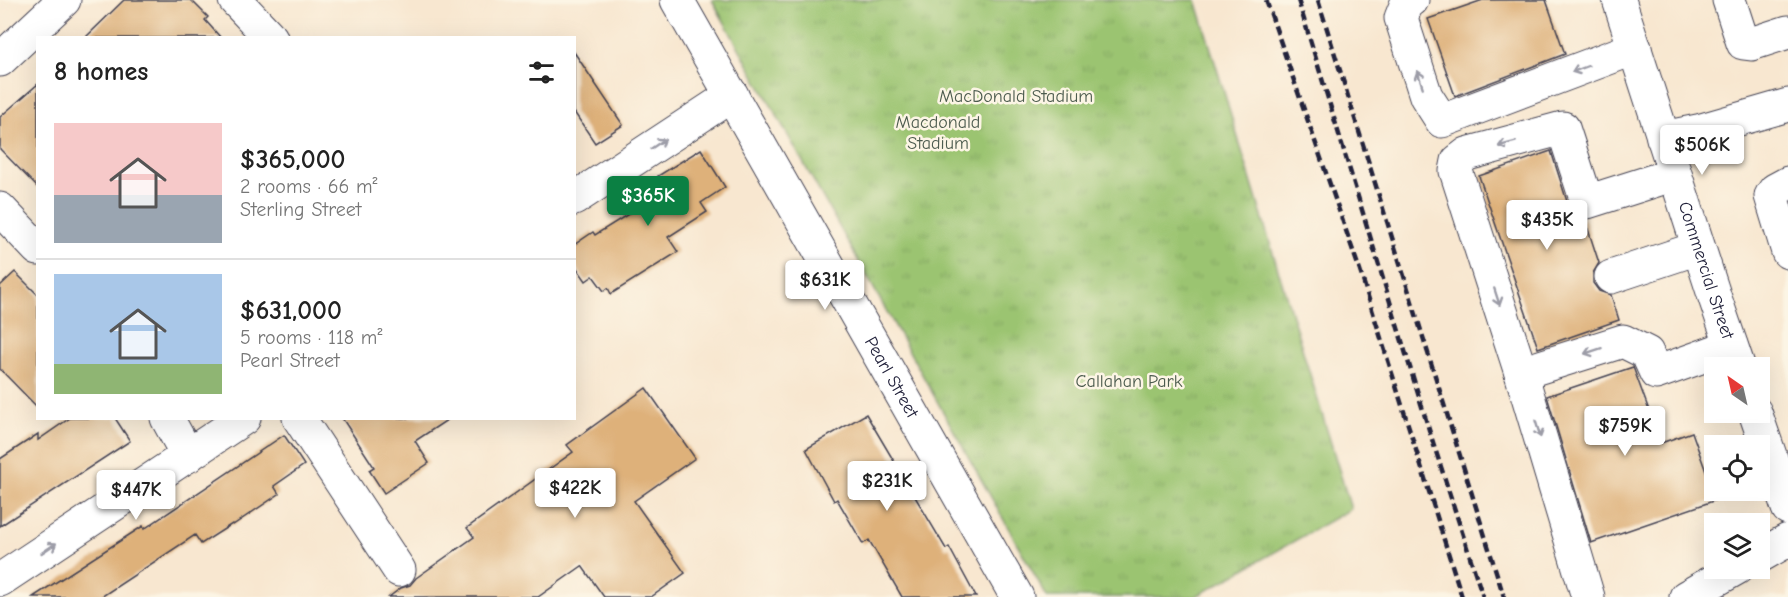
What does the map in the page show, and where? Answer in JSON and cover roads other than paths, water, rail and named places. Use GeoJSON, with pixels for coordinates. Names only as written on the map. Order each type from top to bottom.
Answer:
{"type":"FeatureCollection","features":[{"type":"Feature","properties":{"kind":"street"},"geometry":{"type":"LineString","coordinates":[[0,60],[64,0]]}},
{"type":"Feature","properties":{"kind":"street"},"geometry":{"type":"LineString","coordinates":[[235,0],[269,36]]}},
{"type":"Feature","properties":{"kind":"street","name":"Pearl Street"},"geometry":{"type":"LineString","coordinates":[[677,0],[1017,597]]}},
{"type":"Feature","properties":{"kind":"street"},"geometry":{"type":"LineString","coordinates":[[1412,0],[1407,3],[1401,18],[1426,96],[1442,121],[1635,48]]}},
{"type":"Feature","properties":{"kind":"street","name":"Commercial Street"},"geometry":{"type":"LineString","coordinates":[[1619,0],[1735,357]]}},
{"type":"Feature","properties":{"kind":"street"},"geometry":{"type":"LineString","coordinates":[[1729,0],[1743,43],[1751,44],[1788,32]]}},
{"type":"Feature","properties":{"kind":"street"},"geometry":{"type":"LineString","coordinates":[[576,199],[732,95]]}},
{"type":"Feature","properties":{"kind":"street"},"geometry":{"type":"LineString","coordinates":[[1663,138],[1698,131],[1788,105]]}},
{"type":"Feature","properties":{"kind":"street"},"geometry":{"type":"LineString","coordinates":[[1588,597],[1521,373],[1456,171],[1458,161],[1467,154],[1563,128],[1587,202],[1675,174]]}},
{"type":"Feature","properties":{"kind":"street"},"geometry":{"type":"LineString","coordinates":[[1788,183],[1775,190],[1771,196],[1788,252]]}},
{"type":"Feature","properties":{"kind":"street"},"geometry":{"type":"LineString","coordinates":[[0,209],[36,247]]}},
{"type":"Feature","properties":{"kind":"street"},"geometry":{"type":"LineString","coordinates":[[1611,278],[1698,248]]}},
{"type":"Feature","properties":{"kind":"street"},"geometry":{"type":"LineString","coordinates":[[1521,373],[1623,341],[1647,353],[1656,373],[1704,363]]}},
{"type":"Feature","properties":{"kind":"street"},"geometry":{"type":"LineString","coordinates":[[168,420],[188,456]]}},
{"type":"Feature","properties":{"kind":"street"},"geometry":{"type":"LineString","coordinates":[[0,580],[241,420]]}},
{"type":"Feature","properties":{"kind":"street"},"geometry":{"type":"LineString","coordinates":[[300,420],[399,570]]}},
{"type":"Feature","properties":{"kind":"street"},"geometry":{"type":"LineString","coordinates":[[1759,423],[1788,508]]}},
{"type":"Feature","properties":{"kind":"street"},"geometry":{"type":"LineString","coordinates":[[1770,550],[1788,540]]}},
{"type":"Feature","properties":{"kind":"street"},"geometry":{"type":"LineString","coordinates":[[1686,597],[1718,579]]}},
{"type":"Feature","properties":{"kind":"railway"},"geometry":{"type":"LineString","coordinates":[[1266,0],[1360,271],[1462,597]]}},
{"type":"Feature","properties":{"kind":"railway"},"geometry":{"type":"LineString","coordinates":[[1298,0],[1430,433],[1483,597]]}},
{"type":"Feature","properties":{"kind":"railway"},"geometry":{"type":"LineString","coordinates":[[1318,0],[1504,597]]}},
{"type":"Feature","properties":{"kind":"park label","name":"MacDonald Stadium"},"geometry":{"type":"Point","coordinates":[1016,96]}},
{"type":"Feature","properties":{"kind":"park label","name":"Macdonald Stadium"},"geometry":{"type":"Point","coordinates":[938,132]}},
{"type":"Feature","properties":{"kind":"park label","name":"Callahan Park"},"geometry":{"type":"Point","coordinates":[1129,381]}}]}
